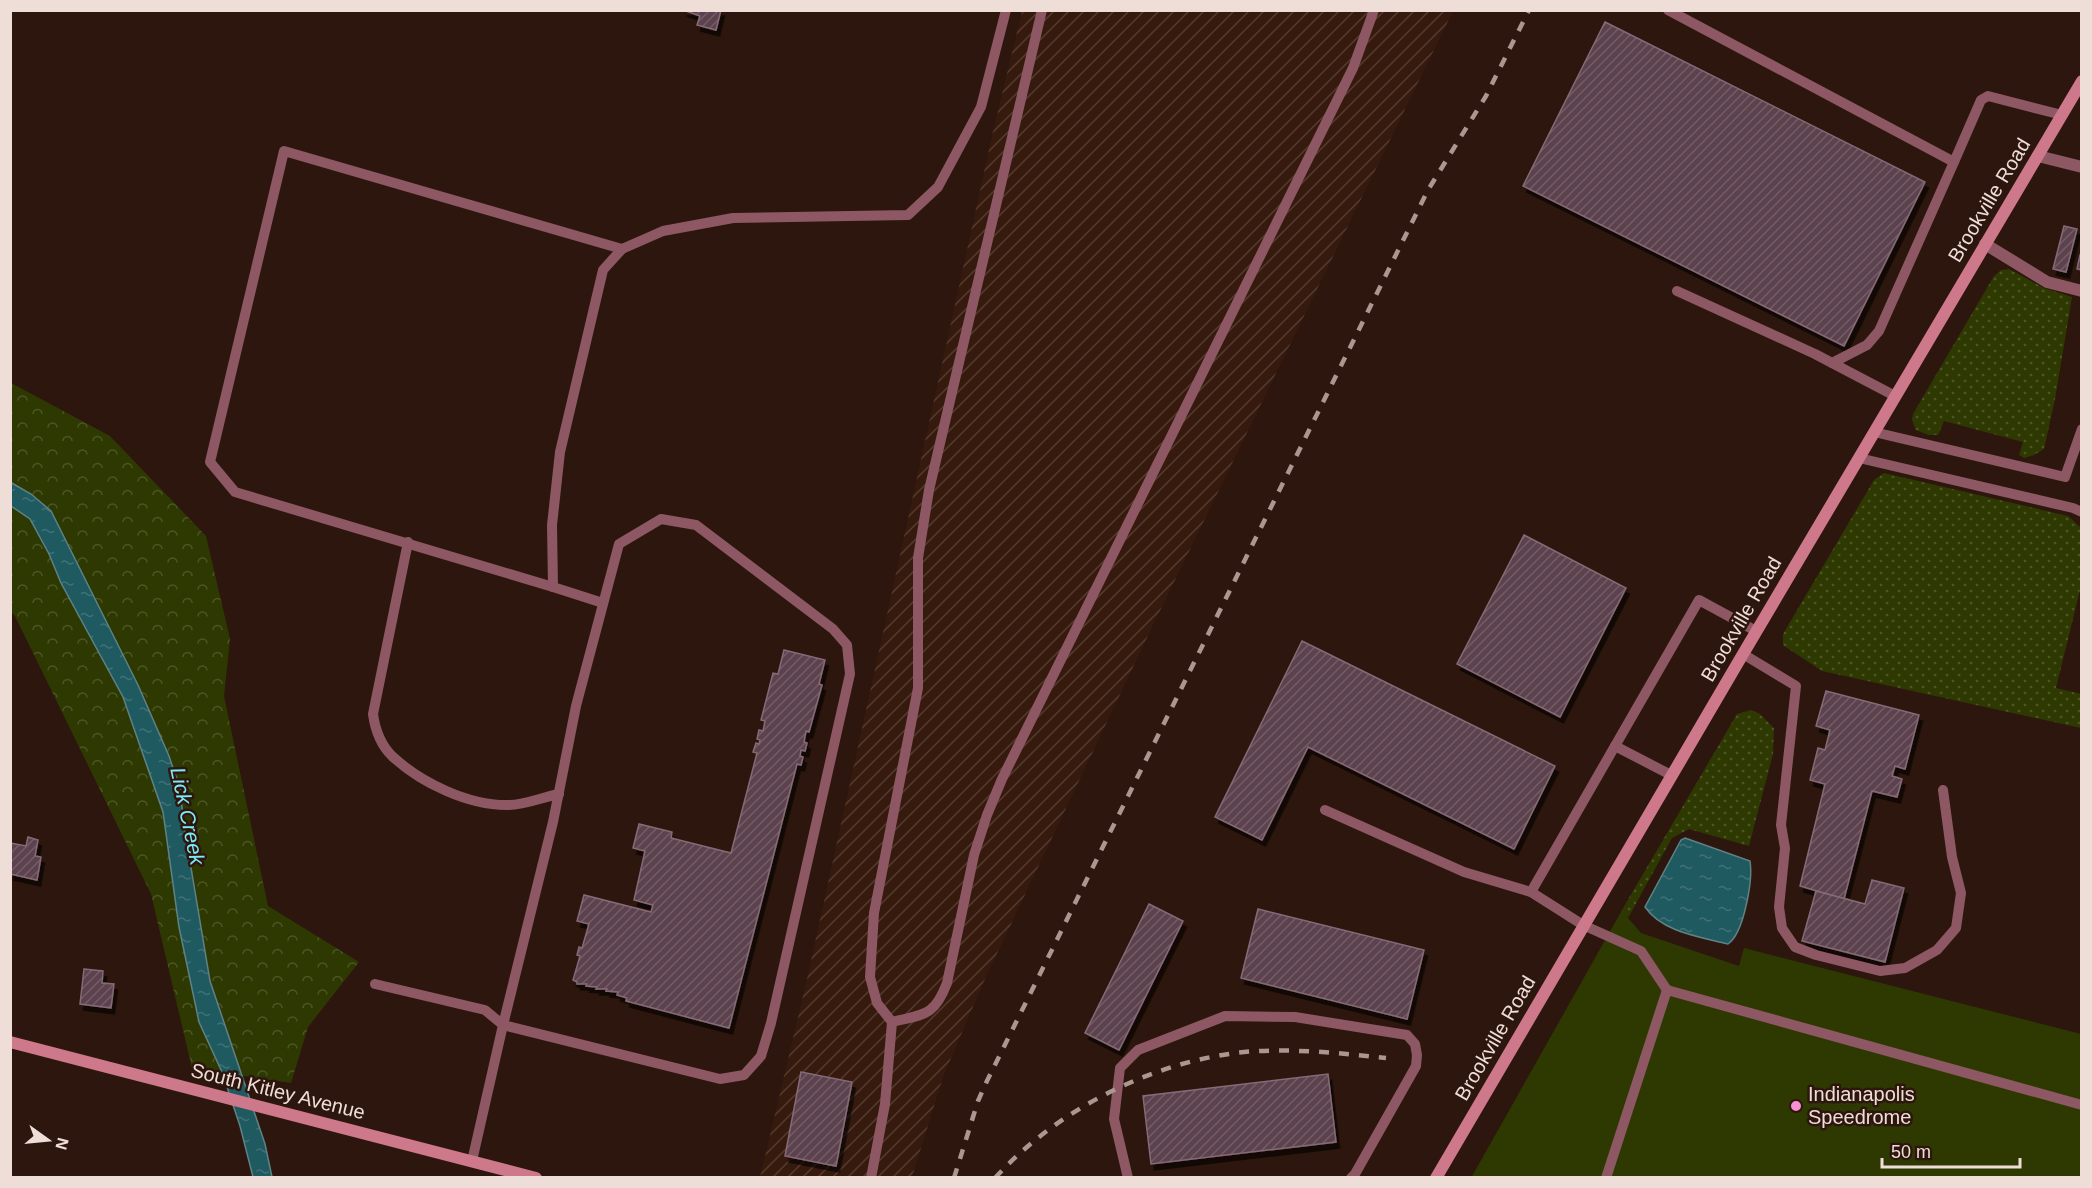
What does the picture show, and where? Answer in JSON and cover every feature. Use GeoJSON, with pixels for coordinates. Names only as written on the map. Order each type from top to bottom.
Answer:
{"type":"FeatureCollection","features":[{"type":"Feature","properties":{"kind":"main road","name":"Brookville Road"},"geometry":{"type":"LineString","coordinates":[[1436,1178],[1671,775],[2082,81]]}},
{"type":"Feature","properties":{"kind":"main road","name":"South Kitley Avenue"},"geometry":{"type":"LineString","coordinates":[[10,1042],[536,1178]]}},
{"type":"Feature","properties":{"kind":"street"},"geometry":{"type":"LineString","coordinates":[[2038,156],[2082,167]]}},
{"type":"Feature","properties":{"kind":"street"},"geometry":{"type":"LineString","coordinates":[[1985,244],[2047,282],[2082,291]]}},
{"type":"Feature","properties":{"kind":"lane"},"geometry":{"type":"LineString","coordinates":[[553,586],[552,525],[560,452],[603,270],[622,249],[663,231],[733,218],[908,215],[938,188],[981,107],[1006,10]]}},
{"type":"Feature","properties":{"kind":"lane"},"geometry":{"type":"LineString","coordinates":[[871,1178],[885,1104],[892,1022],[877,1003],[870,977],[874,913],[918,688],[918,558],[929,490],[1042,10]]}},
{"type":"Feature","properties":{"kind":"lane"},"geometry":{"type":"LineString","coordinates":[[892,1022],[928,1013],[941,999],[947,983],[974,855],[1002,779],[1353,68],[1374,10]]}},
{"type":"Feature","properties":{"kind":"lane"},"geometry":{"type":"LineString","coordinates":[[1668,10],[1954,162]]}},
{"type":"Feature","properties":{"kind":"lane"},"geometry":{"type":"LineString","coordinates":[[1832,363],[1867,345],[1879,331],[1981,100],[1988,96],[2061,115]]}},
{"type":"Feature","properties":{"kind":"lane"},"geometry":{"type":"LineString","coordinates":[[603,603],[408,542],[235,492],[210,462],[284,151],[622,249]]}},
{"type":"Feature","properties":{"kind":"lane"},"geometry":{"type":"LineString","coordinates":[[1677,291],[1832,363],[1895,396]]}},
{"type":"Feature","properties":{"kind":"lane"},"geometry":{"type":"LineString","coordinates":[[1874,432],[2065,477],[2082,429]]}},
{"type":"Feature","properties":{"kind":"lane"},"geometry":{"type":"LineString","coordinates":[[1858,458],[2082,512]]}},
{"type":"Feature","properties":{"kind":"lane"},"geometry":{"type":"LineString","coordinates":[[375,984],[485,1011],[503,1025],[720,1079],[744,1075],[761,1056],[771,1023],[850,674],[847,645],[833,629],[696,525],[661,519],[619,544],[576,706],[559,794],[503,1025],[472,1161]]}},
{"type":"Feature","properties":{"kind":"lane"},"geometry":{"type":"LineString","coordinates":[[408,542],[373,714],[375,730],[390,755],[429,783],[479,803],[511,805],[559,794]]}},
{"type":"Feature","properties":{"kind":"lane"},"geometry":{"type":"LineString","coordinates":[[1531,892],[1699,600],[1756,631]]}},
{"type":"Feature","properties":{"kind":"lane"},"geometry":{"type":"LineString","coordinates":[[1743,654],[1796,686],[1781,825],[1785,848],[1779,907],[1782,928],[1795,947],[1816,955],[1880,971],[1905,968],[1937,950],[1956,928],[1961,893],[1952,857],[1943,790]]}},
{"type":"Feature","properties":{"kind":"lane"},"geometry":{"type":"LineString","coordinates":[[1615,746],[1671,775]]}},
{"type":"Feature","properties":{"kind":"lane"},"geometry":{"type":"LineString","coordinates":[[1325,810],[1464,872],[1531,892],[1583,925],[1641,951],[1667,990],[2082,1105]]}},
{"type":"Feature","properties":{"kind":"lane"},"geometry":{"type":"LineString","coordinates":[[1606,1178],[1667,990]]}},
{"type":"Feature","properties":{"kind":"lane"},"geometry":{"type":"LineString","coordinates":[[1128,1178],[1114,1119],[1120,1068],[1138,1050],[1225,1016],[1295,1017],[1384,1030],[1407,1035],[1415,1044],[1416,1066],[1376,1139],[1351,1178]]}},
{"type":"Feature","properties":{"kind":"shaded area"},"geometry":{"type":"Polygon","coordinates":[[[1022,11],[1453,11],[1154,623],[984,981],[943,1077],[912,1177],[760,1178],[807,979],[992,136],[1022,11]]]}},
{"type":"Feature","properties":{"kind":"green space"},"geometry":{"type":"Polygon","coordinates":[[[2009,269],[2044,288],[2072,297],[2044,449],[2024,458],[2019,455],[2023,442],[1944,421],[1938,435],[1928,435],[1916,430],[1912,420],[1913,414],[1994,276],[2001,270],[2009,269]]]}},
{"type":"Feature","properties":{"kind":"green space"},"geometry":{"type":"Polygon","coordinates":[[[11,383],[110,436],[206,536],[230,639],[224,696],[268,906],[359,962],[308,1027],[291,1083],[192,1068],[151,894],[15,616],[11,612],[11,383]]]}},
{"type":"Feature","properties":{"kind":"green space"},"geometry":{"type":"Polygon","coordinates":[[[1884,473],[2068,516],[2081,528],[2081,586],[2056,688],[2081,694],[2081,728],[1822,671],[1783,645],[1783,634],[1874,480],[1884,473]]]}},
{"type":"Feature","properties":{"kind":"green space"},"geometry":{"type":"Polygon","coordinates":[[[1751,710],[1760,714],[1774,728],[1773,754],[1749,846],[1689,829],[1672,838],[1628,918],[1626,903],[1737,714],[1751,710]]]}},
{"type":"Feature","properties":{"kind":"green space","name":"Indianapolis Speedrome"},"geometry":{"type":"Polygon","coordinates":[[[1626,903],[1628,918],[1641,933],[1739,966],[1744,948],[2081,1034],[2081,1177],[1471,1178],[1626,903]]]}},
{"type":"Feature","properties":{"kind":"water","name":"Lick Creek"},"geometry":{"type":"Polygon","coordinates":[[[10,482],[31,494],[51,511],[138,685],[169,756],[180,789],[210,981],[265,1144],[272,1177],[253,1177],[240,1126],[222,1072],[199,1022],[179,927],[163,812],[123,697],[61,583],[49,554],[30,519],[11,506],[10,482]]]}},
{"type":"Feature","properties":{"kind":"water"},"geometry":{"type":"Polygon","coordinates":[[[1685,838],[1750,861],[1750,880],[1743,918],[1734,938],[1728,944],[1671,928],[1652,915],[1645,907],[1681,840],[1685,838]]]}},
{"type":"Feature","properties":{"kind":"building"},"geometry":{"type":"Polygon","coordinates":[[[683,10],[721,10],[716,30],[697,25],[700,16],[683,10]]]}},
{"type":"Feature","properties":{"kind":"building"},"geometry":{"type":"Polygon","coordinates":[[[1605,22],[1925,182],[1844,346],[1523,186],[1605,22]]]}},
{"type":"Feature","properties":{"kind":"building"},"geometry":{"type":"Polygon","coordinates":[[[2064,226],[2077,229],[2066,272],[2053,269],[2064,226]]]}},
{"type":"Feature","properties":{"kind":"building"},"geometry":{"type":"Polygon","coordinates":[[[2080,255],[2082,256],[2082,270],[2077,269],[2080,255]]]}},
{"type":"Feature","properties":{"kind":"building"},"geometry":{"type":"Polygon","coordinates":[[[1524,535],[1626,588],[1560,717],[1457,664],[1524,535]]]}},
{"type":"Feature","properties":{"kind":"building"},"geometry":{"type":"Polygon","coordinates":[[[1302,641],[1555,766],[1514,849],[1308,747],[1262,840],[1215,817],[1302,641]]]}},
{"type":"Feature","properties":{"kind":"building"},"geometry":{"type":"Polygon","coordinates":[[[784,650],[825,660],[819,684],[822,685],[809,732],[806,731],[805,751],[801,750],[800,756],[803,757],[801,765],[797,764],[729,1028],[626,1001],[627,998],[617,995],[618,992],[596,989],[597,987],[586,986],[587,984],[577,984],[573,980],[580,956],[577,955],[579,947],[582,948],[589,924],[577,921],[584,895],[651,912],[653,905],[634,900],[645,851],[633,848],[639,824],[672,832],[671,838],[731,853],[757,753],[753,752],[756,743],[759,744],[760,740],[757,739],[759,730],[763,731],[765,721],[761,720],[773,673],[778,674],[784,650]]]}},
{"type":"Feature","properties":{"kind":"building"},"geometry":{"type":"Polygon","coordinates":[[[1826,691],[1919,715],[1905,769],[1895,766],[1892,776],[1902,779],[1897,797],[1872,791],[1844,899],[1800,886],[1825,784],[1810,780],[1818,748],[1825,750],[1830,730],[1816,726],[1826,691]]]}},
{"type":"Feature","properties":{"kind":"building"},"geometry":{"type":"Polygon","coordinates":[[[28,837],[38,840],[35,856],[41,857],[37,880],[10,874],[10,843],[26,846],[28,837]]]}},
{"type":"Feature","properties":{"kind":"building"},"geometry":{"type":"Polygon","coordinates":[[[1872,880],[1904,888],[1885,962],[1802,941],[1816,891],[1865,904],[1872,880]]]}},
{"type":"Feature","properties":{"kind":"building"},"geometry":{"type":"Polygon","coordinates":[[[1149,904],[1183,921],[1119,1050],[1085,1033],[1149,904]]]}},
{"type":"Feature","properties":{"kind":"building"},"geometry":{"type":"Polygon","coordinates":[[[1258,909],[1424,950],[1407,1019],[1241,978],[1258,909]]]}},
{"type":"Feature","properties":{"kind":"building"},"geometry":{"type":"Polygon","coordinates":[[[84,969],[103,971],[102,983],[114,984],[111,1008],[80,1004],[84,969]]]}},
{"type":"Feature","properties":{"kind":"building"},"geometry":{"type":"Polygon","coordinates":[[[801,1072],[852,1082],[836,1166],[785,1156],[801,1072]]]}},
{"type":"Feature","properties":{"kind":"building"},"geometry":{"type":"Polygon","coordinates":[[[1328,1074],[1336,1142],[1151,1164],[1143,1096],[1328,1074]]]}},
{"type":"Feature","properties":{"kind":"railway"},"geometry":{"type":"LineString","coordinates":[[954,1178],[978,1101],[986,1083],[1428,190],[1486,96],[1529,10]]}},
{"type":"Feature","properties":{"kind":"railway"},"geometry":{"type":"LineString","coordinates":[[995,1178],[1020,1153],[1077,1110],[1141,1078],[1175,1066],[1209,1057],[1262,1051],[1315,1052],[1386,1058]]}},
{"type":"Feature","properties":{"kind":"place","name":"Indianapolis Speedrome"},"geometry":{"type":"Point","coordinates":[1796,1106]}}]}
